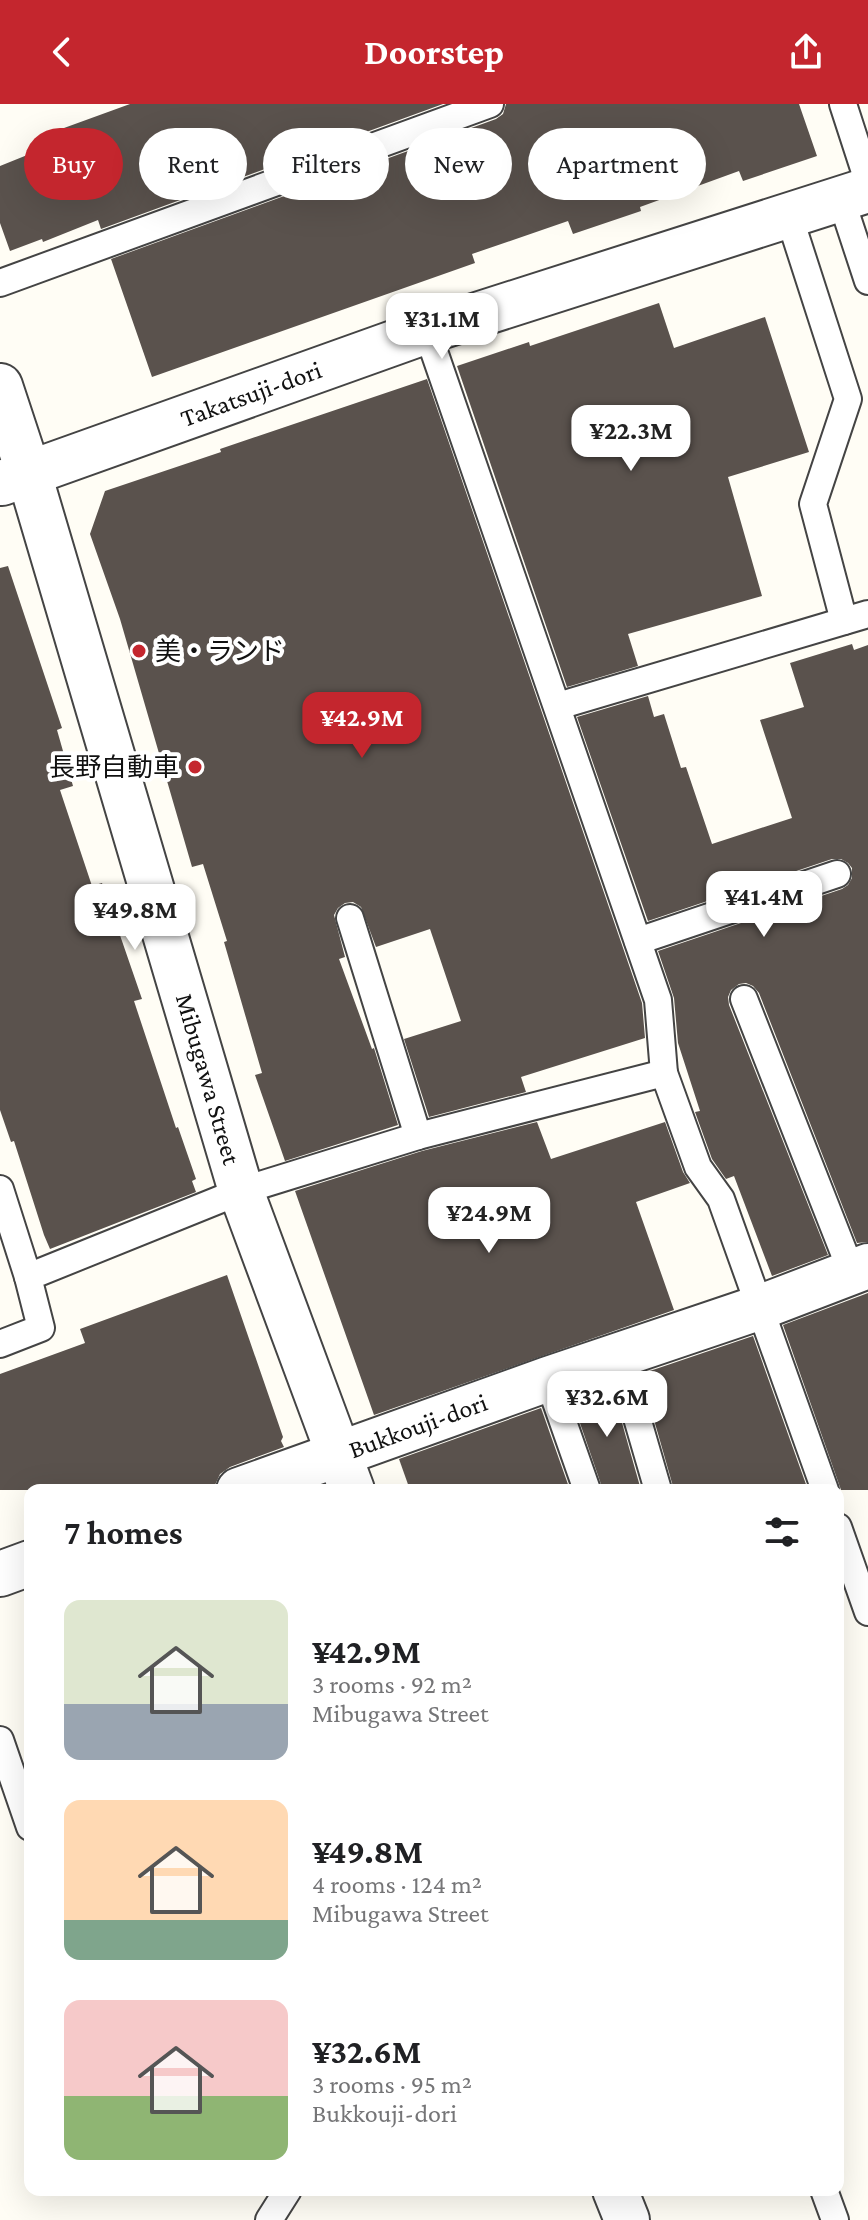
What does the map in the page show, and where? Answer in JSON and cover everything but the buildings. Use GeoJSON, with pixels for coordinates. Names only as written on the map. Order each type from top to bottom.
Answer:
{"type":"FeatureCollection","features":[{"type":"Feature","properties":{"kind":"street","name":"Takatsuji-dori"},"geometry":{"type":"LineString","coordinates":[[14,479],[427,331],[789,216],[859,190]]}},
{"type":"Feature","properties":{"kind":"street","name":"Mibugawa Street"},"geometry":{"type":"LineString","coordinates":[[0,386],[14,479],[241,1191],[345,1472]]}},
{"type":"Feature","properties":{"kind":"street","name":"Bukkouji-dori"},"geometry":{"type":"LineString","coordinates":[[274,1484],[345,1472],[548,1379],[860,1270]]}},
{"type":"Feature","properties":{"kind":"street"},"geometry":{"type":"LineString","coordinates":[[0,1574],[24,1565]]}},
{"type":"Feature","properties":{"kind":"street"},"geometry":{"type":"LineString","coordinates":[[617,2196],[627,2220]]}},
{"type":"Feature","properties":{"kind":"lane"},"geometry":{"type":"LineString","coordinates":[[0,283],[490,104]]}},
{"type":"Feature","properties":{"kind":"lane"},"geometry":{"type":"LineString","coordinates":[[843,104],[859,190],[868,281]]}},
{"type":"Feature","properties":{"kind":"lane"},"geometry":{"type":"LineString","coordinates":[[558,706],[856,618],[813,504],[848,399],[789,216]]}},
{"type":"Feature","properties":{"kind":"lane"},"geometry":{"type":"LineString","coordinates":[[427,331],[658,1000],[664,1073],[698,1167],[721,1199],[823,1484]]}},
{"type":"Feature","properties":{"kind":"lane"},"geometry":{"type":"LineString","coordinates":[[638,941],[837,874]]}},
{"type":"Feature","properties":{"kind":"lane"},"geometry":{"type":"LineString","coordinates":[[350,918],[418,1136]]}},
{"type":"Feature","properties":{"kind":"lane"},"geometry":{"type":"LineString","coordinates":[[744,999],[860,1270]]}},
{"type":"Feature","properties":{"kind":"lane"},"geometry":{"type":"LineString","coordinates":[[28,1277],[241,1191],[418,1136],[664,1073]]}},
{"type":"Feature","properties":{"kind":"lane"},"geometry":{"type":"LineString","coordinates":[[0,1189],[41,1328],[0,1344]]}},
{"type":"Feature","properties":{"kind":"lane"},"geometry":{"type":"LineString","coordinates":[[619,1356],[656,1484]]}},
{"type":"Feature","properties":{"kind":"lane"},"geometry":{"type":"LineString","coordinates":[[548,1379],[585,1484]]}},
{"type":"Feature","properties":{"kind":"lane"},"geometry":{"type":"LineString","coordinates":[[844,1544],[868,1612]]}},
{"type":"Feature","properties":{"kind":"lane"},"geometry":{"type":"LineString","coordinates":[[0,1740],[24,1810]]}},
{"type":"Feature","properties":{"kind":"lane"},"geometry":{"type":"LineString","coordinates":[[269,2220],[284,2196]]}},
{"type":"Feature","properties":{"kind":"lane"},"geometry":{"type":"LineString","coordinates":[[826,2196],[835,2220]]}},
{"type":"Feature","properties":{"kind":"place","name":"美・ランド"},"geometry":{"type":"Point","coordinates":[139,651]}},
{"type":"Feature","properties":{"kind":"place","name":"長野自動車"},"geometry":{"type":"Point","coordinates":[195,767]}}]}
